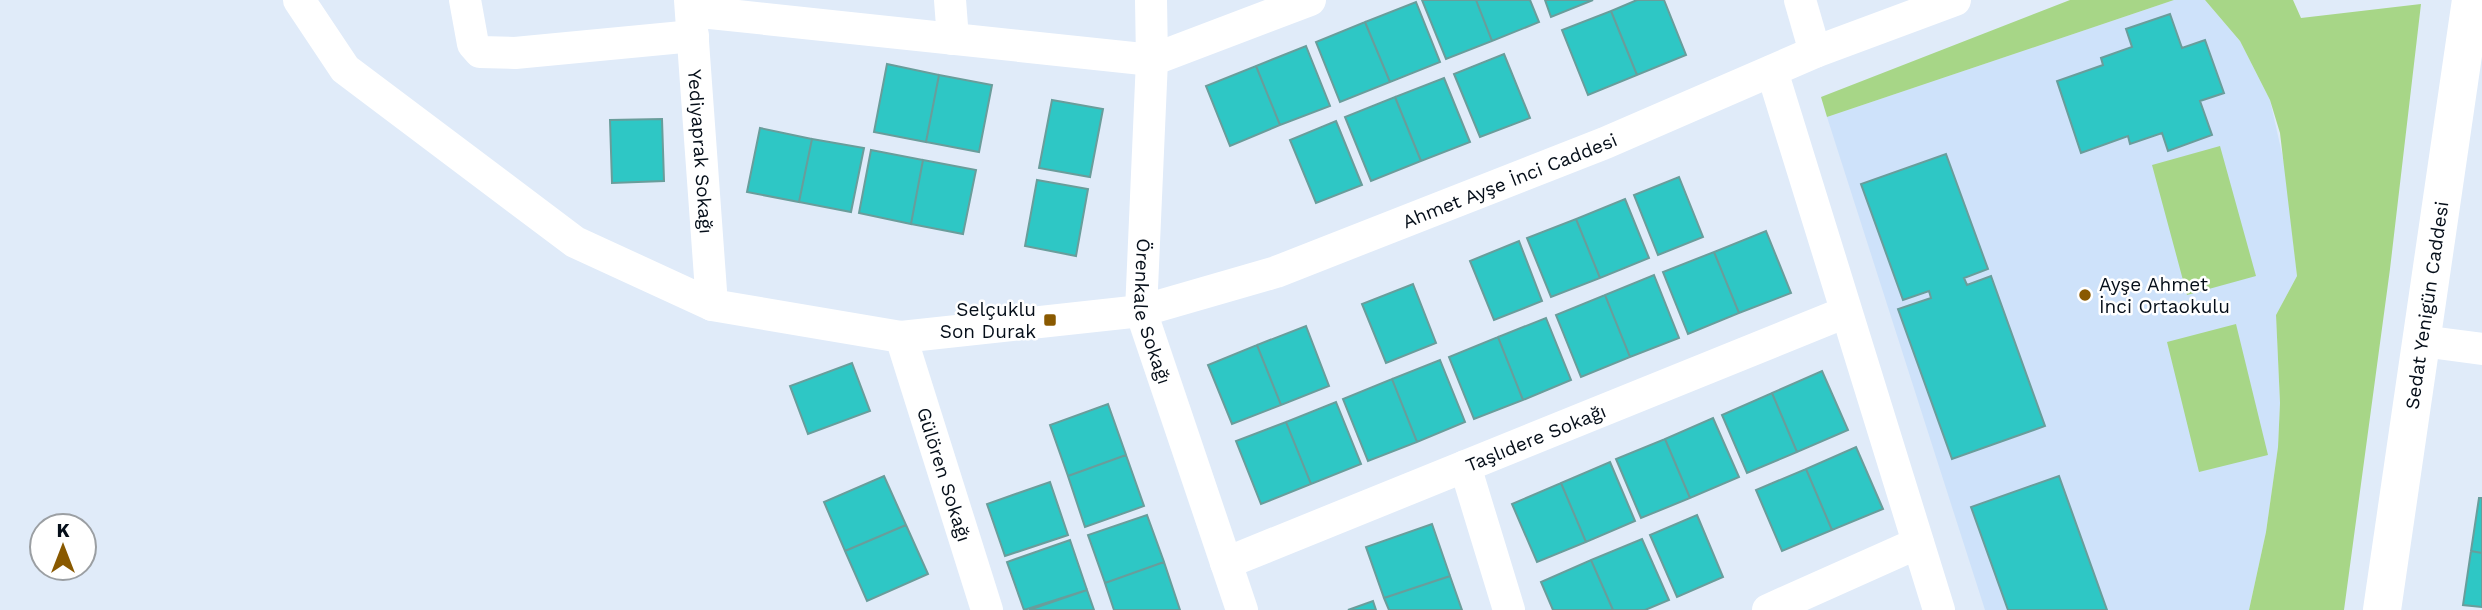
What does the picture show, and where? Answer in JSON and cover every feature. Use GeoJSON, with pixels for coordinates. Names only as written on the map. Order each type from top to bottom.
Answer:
{"type":"FeatureCollection","features":[{"type":"Feature","properties":{"kind":"street","name":"Ahmet Ayşe İnci Caddesi"},"geometry":{"type":"LineString","coordinates":[[299,0],[345,69],[575,242],[712,305],[901,337],[1141,311],[1276,272],[1605,143],[1815,52],[1955,0]]}},
{"type":"Feature","properties":{"kind":"street"},"geometry":{"type":"LineString","coordinates":[[465,0],[473,44],[480,52],[515,54],[691,16],[1152,60],[1310,0]]}},
{"type":"Feature","properties":{"kind":"street"},"geometry":{"type":"LineString","coordinates":[[950,0],[953,39]]}},
{"type":"Feature","properties":{"kind":"street","name":"Örenkale Sokağı"},"geometry":{"type":"LineString","coordinates":[[1151,0],[1152,60],[1141,311],[1242,610]]}},
{"type":"Feature","properties":{"kind":"street"},"geometry":{"type":"LineString","coordinates":[[1800,0],[1815,52]]}},
{"type":"Feature","properties":{"kind":"street","name":"Sedat Yenigün Caddesi"},"geometry":{"type":"LineString","coordinates":[[2382,610],[2471,0]]}},
{"type":"Feature","properties":{"kind":"street","name":"Yediyaprak Sokağı"},"geometry":{"type":"LineString","coordinates":[[691,16],[712,305]]}},
{"type":"Feature","properties":{"kind":"street"},"geometry":{"type":"LineString","coordinates":[[1772,71],[1939,610]]}},
{"type":"Feature","properties":{"kind":"street","name":"Taşlıdere Sokağı"},"geometry":{"type":"LineString","coordinates":[[1226,563],[1846,312]]}},
{"type":"Feature","properties":{"kind":"street","name":"Gülören Sokağı"},"geometry":{"type":"LineString","coordinates":[[901,337],[986,610]]}},
{"type":"Feature","properties":{"kind":"street"},"geometry":{"type":"LineString","coordinates":[[2422,341],[2482,349]]}},
{"type":"Feature","properties":{"kind":"street"},"geometry":{"type":"LineString","coordinates":[[1465,466],[1509,610]]}},
{"type":"Feature","properties":{"kind":"street"},"geometry":{"type":"LineString","coordinates":[[1768,610],[1918,543]]}},
{"type":"Feature","properties":{"kind":"shaded area","name":"Ayşe Ahmet İnci Ortaokulu"},"geometry":{"type":"Polygon","coordinates":[[[2174,0],[2205,0],[2240,41],[2270,100],[2285,167],[2297,276],[2276,315],[2280,403],[2278,447],[2266,532],[2249,610],[1985,610],[1827,117],[2174,0]]]}},
{"type":"Feature","properties":{"kind":"green space"},"geometry":{"type":"Polygon","coordinates":[[[2070,0],[2174,0],[1827,117],[1821,97],[2070,0]]]}},
{"type":"Feature","properties":{"kind":"green space"},"geometry":{"type":"Polygon","coordinates":[[[2205,0],[2293,0],[2301,18],[2421,4],[2390,269],[2344,610],[2249,610],[2266,532],[2278,447],[2280,403],[2276,315],[2297,276],[2280,133],[2270,100],[2240,41],[2205,0]]]}},
{"type":"Feature","properties":{"kind":"green space"},"geometry":{"type":"Polygon","coordinates":[[[2220,146],[2256,276],[2187,295],[2152,165],[2220,146]]]}},
{"type":"Feature","properties":{"kind":"green space"},"geometry":{"type":"Polygon","coordinates":[[[2236,324],[2268,455],[2199,472],[2167,342],[2236,324]]]}},
{"type":"Feature","properties":{"kind":"building"},"geometry":{"type":"Polygon","coordinates":[[[1422,0],[1476,0],[1492,41],[1446,59],[1422,0]]]}},
{"type":"Feature","properties":{"kind":"building"},"geometry":{"type":"Polygon","coordinates":[[[1476,0],[1530,0],[1539,22],[1492,41],[1476,0]]]}},
{"type":"Feature","properties":{"kind":"building"},"geometry":{"type":"Polygon","coordinates":[[[1545,0],[1593,0],[1551,17],[1545,0]]]}},
{"type":"Feature","properties":{"kind":"building"},"geometry":{"type":"Polygon","coordinates":[[[1637,0],[1664,0],[1686,55],[1637,75],[1611,11],[1637,0]]]}},
{"type":"Feature","properties":{"kind":"building"},"geometry":{"type":"Polygon","coordinates":[[[1416,2],[1440,62],[1390,82],[1365,22],[1416,2]]]}},
{"type":"Feature","properties":{"kind":"building"},"geometry":{"type":"Polygon","coordinates":[[[1611,11],[1637,75],[1588,95],[1562,30],[1611,11]]]}},
{"type":"Feature","properties":{"kind":"building"},"geometry":{"type":"Polygon","coordinates":[[[2170,14],[2182,48],[2205,40],[2224,93],[2200,101],[2212,135],[2168,151],[2162,133],[2130,144],[2128,136],[2081,153],[2057,81],[2103,65],[2101,58],[2132,47],[2126,29],[2170,14]]]}},
{"type":"Feature","properties":{"kind":"building"},"geometry":{"type":"Polygon","coordinates":[[[1365,22],[1390,82],[1340,102],[1316,42],[1365,22]]]}},
{"type":"Feature","properties":{"kind":"building"},"geometry":{"type":"Polygon","coordinates":[[[1306,46],[1330,106],[1280,125],[1256,66],[1306,46]]]}},
{"type":"Feature","properties":{"kind":"building"},"geometry":{"type":"Polygon","coordinates":[[[1504,54],[1530,118],[1480,137],[1454,74],[1504,54]]]}},
{"type":"Feature","properties":{"kind":"building"},"geometry":{"type":"Polygon","coordinates":[[[887,64],[939,75],[926,142],[874,132],[887,64]]]}},
{"type":"Feature","properties":{"kind":"building"},"geometry":{"type":"Polygon","coordinates":[[[1256,66],[1280,125],[1230,146],[1206,86],[1256,66]]]}},
{"type":"Feature","properties":{"kind":"building"},"geometry":{"type":"Polygon","coordinates":[[[939,75],[992,85],[979,152],[926,142],[939,75]]]}},
{"type":"Feature","properties":{"kind":"building"},"geometry":{"type":"Polygon","coordinates":[[[1444,78],[1470,142],[1421,161],[1395,97],[1444,78]]]}},
{"type":"Feature","properties":{"kind":"building"},"geometry":{"type":"Polygon","coordinates":[[[1395,97],[1421,161],[1371,181],[1345,117],[1395,97]]]}},
{"type":"Feature","properties":{"kind":"building"},"geometry":{"type":"Polygon","coordinates":[[[1052,100],[1103,109],[1090,177],[1039,168],[1052,100]]]}},
{"type":"Feature","properties":{"kind":"building"},"geometry":{"type":"Polygon","coordinates":[[[662,119],[664,181],[612,183],[610,120],[662,119]]]}},
{"type":"Feature","properties":{"kind":"building"},"geometry":{"type":"Polygon","coordinates":[[[1336,121],[1362,185],[1316,203],[1290,140],[1336,121]]]}},
{"type":"Feature","properties":{"kind":"building"},"geometry":{"type":"Polygon","coordinates":[[[760,128],[812,139],[799,202],[747,192],[760,128]]]}},
{"type":"Feature","properties":{"kind":"building"},"geometry":{"type":"Polygon","coordinates":[[[812,139],[864,148],[851,212],[799,202],[812,139]]]}},
{"type":"Feature","properties":{"kind":"building"},"geometry":{"type":"Polygon","coordinates":[[[871,150],[923,160],[911,224],[859,213],[871,150]]]}},
{"type":"Feature","properties":{"kind":"building"},"geometry":{"type":"Polygon","coordinates":[[[1946,154],[1988,269],[1964,278],[1967,285],[1991,276],[2045,426],[1952,459],[1898,309],[1931,298],[1929,291],[1903,300],[1861,184],[1946,154]]]}},
{"type":"Feature","properties":{"kind":"building"},"geometry":{"type":"Polygon","coordinates":[[[923,160],[976,170],[963,234],[911,224],[923,160]]]}},
{"type":"Feature","properties":{"kind":"building"},"geometry":{"type":"Polygon","coordinates":[[[1679,177],[1703,237],[1658,255],[1634,195],[1679,177]]]}},
{"type":"Feature","properties":{"kind":"building"},"geometry":{"type":"Polygon","coordinates":[[[1037,180],[1088,189],[1076,256],[1025,246],[1037,180]]]}},
{"type":"Feature","properties":{"kind":"building"},"geometry":{"type":"Polygon","coordinates":[[[1625,199],[1649,258],[1600,278],[1576,219],[1625,199]]]}},
{"type":"Feature","properties":{"kind":"building"},"geometry":{"type":"Polygon","coordinates":[[[1576,219],[1600,278],[1551,297],[1527,238],[1576,219]]]}},
{"type":"Feature","properties":{"kind":"building"},"geometry":{"type":"Polygon","coordinates":[[[1766,231],[1791,293],[1739,313],[1714,252],[1766,231]]]}},
{"type":"Feature","properties":{"kind":"building"},"geometry":{"type":"Polygon","coordinates":[[[1519,241],[1542,301],[1494,320],[1470,261],[1519,241]]]}},
{"type":"Feature","properties":{"kind":"building"},"geometry":{"type":"Polygon","coordinates":[[[1714,252],[1739,313],[1688,334],[1663,272],[1714,252]]]}},
{"type":"Feature","properties":{"kind":"building"},"geometry":{"type":"Polygon","coordinates":[[[1654,275],[1679,338],[1630,357],[1605,295],[1654,275]]]}},
{"type":"Feature","properties":{"kind":"building"},"geometry":{"type":"Polygon","coordinates":[[[1413,284],[1436,343],[1386,363],[1362,304],[1413,284]]]}},
{"type":"Feature","properties":{"kind":"building"},"geometry":{"type":"Polygon","coordinates":[[[1605,295],[1630,357],[1581,377],[1556,315],[1605,295]]]}},
{"type":"Feature","properties":{"kind":"building"},"geometry":{"type":"Polygon","coordinates":[[[1546,318],[1571,380],[1523,400],[1498,337],[1546,318]]]}},
{"type":"Feature","properties":{"kind":"building"},"geometry":{"type":"Polygon","coordinates":[[[1306,326],[1329,386],[1281,405],[1257,345],[1306,326]]]}},
{"type":"Feature","properties":{"kind":"building"},"geometry":{"type":"Polygon","coordinates":[[[1498,337],[1523,400],[1474,419],[1449,357],[1498,337]]]}},
{"type":"Feature","properties":{"kind":"building"},"geometry":{"type":"Polygon","coordinates":[[[1257,345],[1281,405],[1232,424],[1208,365],[1257,345]]]}},
{"type":"Feature","properties":{"kind":"building"},"geometry":{"type":"Polygon","coordinates":[[[1440,360],[1465,422],[1417,442],[1392,379],[1440,360]]]}},
{"type":"Feature","properties":{"kind":"building"},"geometry":{"type":"Polygon","coordinates":[[[852,363],[870,411],[808,434],[790,386],[852,363]]]}},
{"type":"Feature","properties":{"kind":"building"},"geometry":{"type":"Polygon","coordinates":[[[1822,371],[1848,430],[1797,452],[1772,393],[1822,371]]]}},
{"type":"Feature","properties":{"kind":"building"},"geometry":{"type":"Polygon","coordinates":[[[1392,379],[1417,442],[1368,461],[1343,399],[1392,379]]]}},
{"type":"Feature","properties":{"kind":"building"},"geometry":{"type":"Polygon","coordinates":[[[1772,393],[1797,452],[1747,473],[1722,415],[1772,393]]]}},
{"type":"Feature","properties":{"kind":"building"},"geometry":{"type":"Polygon","coordinates":[[[1336,402],[1361,464],[1311,484],[1286,422],[1336,402]]]}},
{"type":"Feature","properties":{"kind":"building"},"geometry":{"type":"Polygon","coordinates":[[[1108,404],[1126,455],[1068,476],[1050,425],[1108,404]]]}},
{"type":"Feature","properties":{"kind":"building"},"geometry":{"type":"Polygon","coordinates":[[[1713,418],[1739,477],[1690,498],[1665,439],[1713,418]]]}},
{"type":"Feature","properties":{"kind":"building"},"geometry":{"type":"Polygon","coordinates":[[[1286,422],[1311,484],[1261,504],[1236,441],[1286,422]]]}},
{"type":"Feature","properties":{"kind":"building"},"geometry":{"type":"Polygon","coordinates":[[[1665,439],[1690,498],[1641,518],[1616,459],[1665,439]]]}},
{"type":"Feature","properties":{"kind":"building"},"geometry":{"type":"Polygon","coordinates":[[[1856,447],[1883,509],[1832,530],[1806,469],[1856,447]]]}},
{"type":"Feature","properties":{"kind":"building"},"geometry":{"type":"Polygon","coordinates":[[[1126,455],[1144,506],[1085,527],[1068,476],[1126,455]]]}},
{"type":"Feature","properties":{"kind":"building"},"geometry":{"type":"Polygon","coordinates":[[[1610,462],[1635,521],[1586,542],[1561,483],[1610,462]]]}},
{"type":"Feature","properties":{"kind":"building"},"geometry":{"type":"Polygon","coordinates":[[[1806,469],[1832,530],[1782,551],[1756,490],[1806,469]]]}},
{"type":"Feature","properties":{"kind":"building"},"geometry":{"type":"Polygon","coordinates":[[[884,476],[906,525],[845,551],[824,502],[884,476]]]}},
{"type":"Feature","properties":{"kind":"building"},"geometry":{"type":"Polygon","coordinates":[[[2059,476],[2107,610],[2008,610],[1971,507],[2059,476]]]}},
{"type":"Feature","properties":{"kind":"building"},"geometry":{"type":"Polygon","coordinates":[[[1050,482],[1068,535],[1005,556],[987,504],[1050,482]]]}},
{"type":"Feature","properties":{"kind":"building"},"geometry":{"type":"Polygon","coordinates":[[[1561,483],[1586,542],[1537,562],[1512,504],[1561,483]]]}},
{"type":"Feature","properties":{"kind":"building"},"geometry":{"type":"Polygon","coordinates":[[[2479,498],[2482,498],[2482,553],[2471,551],[2479,498]]]}},
{"type":"Feature","properties":{"kind":"building"},"geometry":{"type":"Polygon","coordinates":[[[1147,515],[1164,562],[1105,583],[1088,535],[1147,515]]]}},
{"type":"Feature","properties":{"kind":"building"},"geometry":{"type":"Polygon","coordinates":[[[1697,515],[1723,577],[1677,597],[1650,535],[1697,515]]]}},
{"type":"Feature","properties":{"kind":"building"},"geometry":{"type":"Polygon","coordinates":[[[1432,524],[1450,576],[1384,598],[1366,547],[1432,524]]]}},
{"type":"Feature","properties":{"kind":"building"},"geometry":{"type":"Polygon","coordinates":[[[906,525],[928,574],[867,601],[845,551],[906,525]]]}},
{"type":"Feature","properties":{"kind":"building"},"geometry":{"type":"Polygon","coordinates":[[[1642,539],[1669,600],[1645,610],[1613,610],[1591,560],[1642,539]]]}},
{"type":"Feature","properties":{"kind":"building"},"geometry":{"type":"Polygon","coordinates":[[[1070,540],[1087,590],[1024,610],[1007,562],[1070,540]]]}},
{"type":"Feature","properties":{"kind":"building"},"geometry":{"type":"Polygon","coordinates":[[[2471,551],[2482,553],[2482,607],[2463,605],[2471,551]]]}},
{"type":"Feature","properties":{"kind":"building"},"geometry":{"type":"Polygon","coordinates":[[[1591,560],[1613,610],[1553,610],[1541,582],[1591,560]]]}},
{"type":"Feature","properties":{"kind":"building"},"geometry":{"type":"Polygon","coordinates":[[[1164,562],[1180,610],[1114,610],[1105,583],[1164,562]]]}},
{"type":"Feature","properties":{"kind":"building"},"geometry":{"type":"Polygon","coordinates":[[[1450,576],[1462,610],[1389,610],[1384,598],[1450,576]]]}},
{"type":"Feature","properties":{"kind":"building"},"geometry":{"type":"Polygon","coordinates":[[[1087,590],[1094,610],[1029,610],[1087,590]]]}},
{"type":"Feature","properties":{"kind":"building"},"geometry":{"type":"Polygon","coordinates":[[[1373,601],[1376,610],[1348,610],[1373,601]]]}},
{"type":"Feature","properties":{"kind":"place","name":"Ayşe Ahmet İnci Ortaokulu"},"geometry":{"type":"Point","coordinates":[2085,295]}},
{"type":"Feature","properties":{"kind":"place","name":"Selçuklu Son Durak"},"geometry":{"type":"Point","coordinates":[1050,320]}}]}
